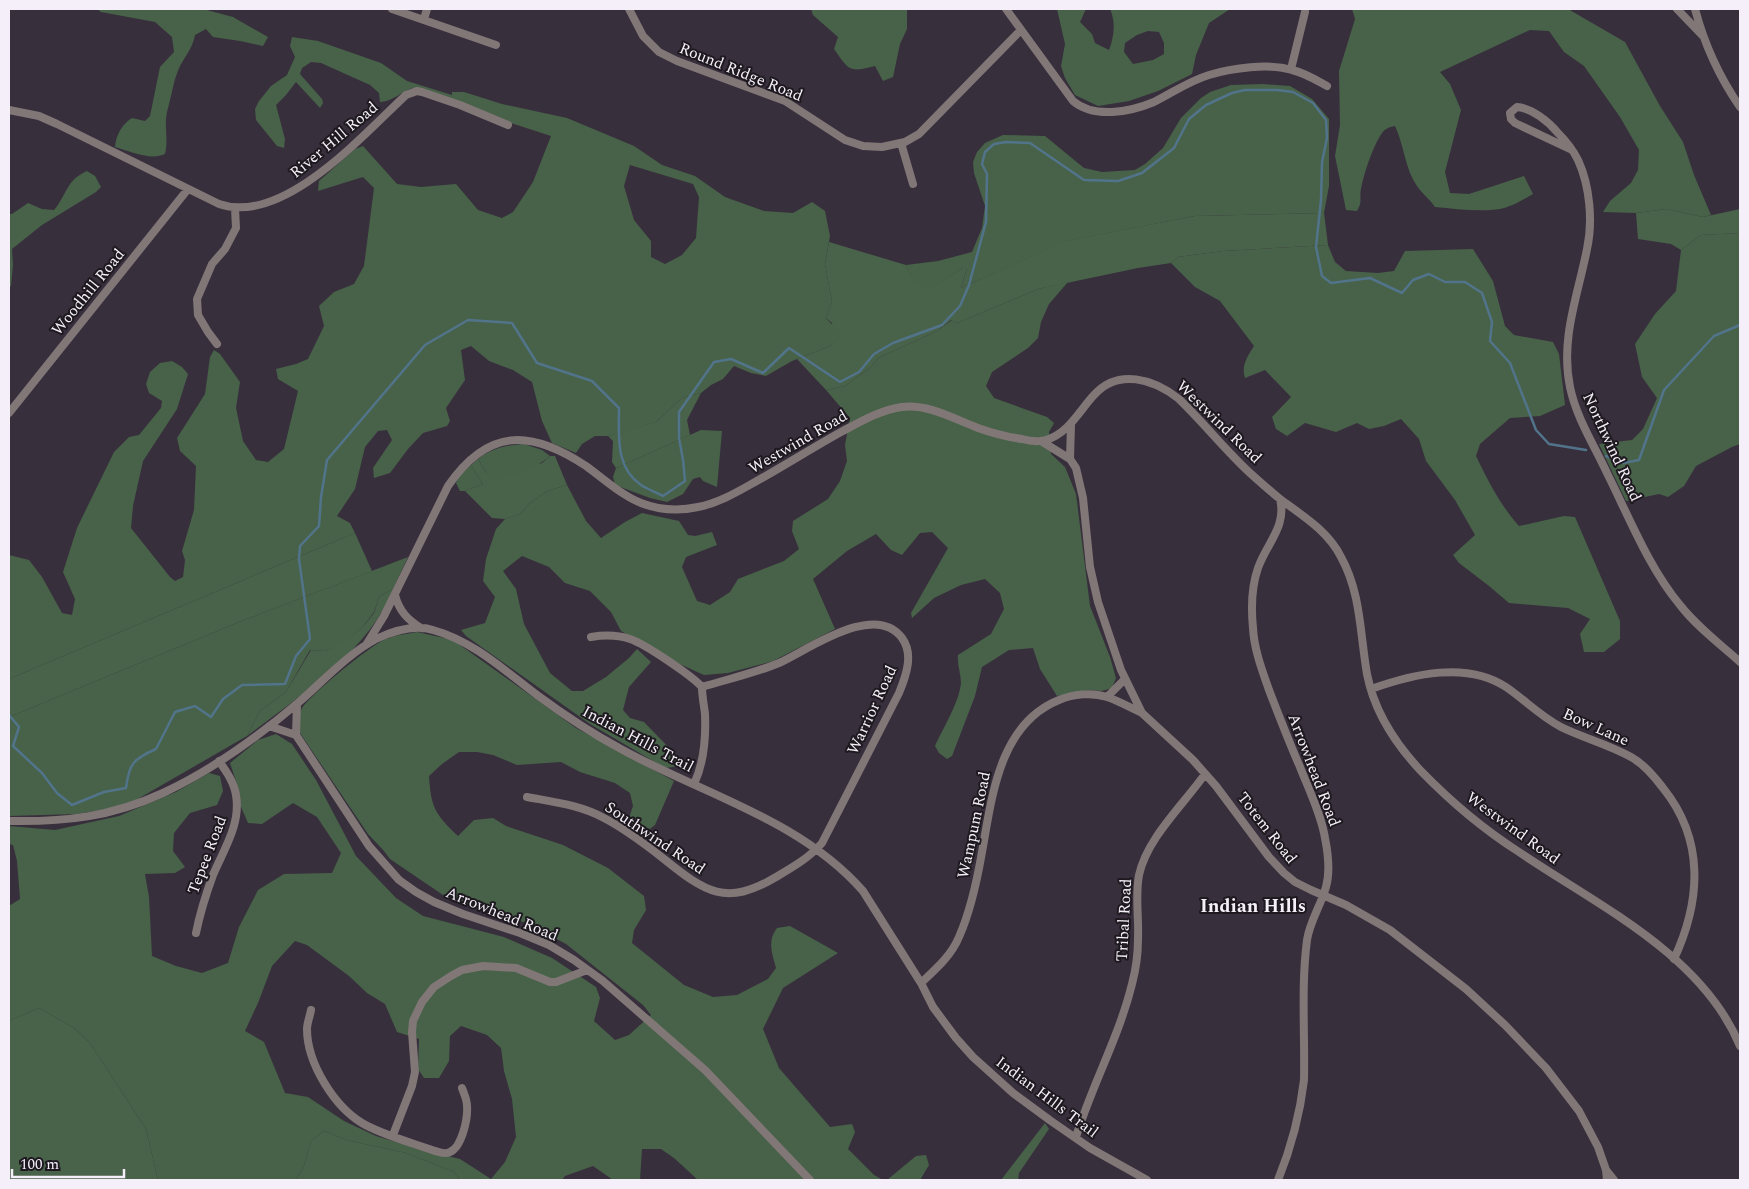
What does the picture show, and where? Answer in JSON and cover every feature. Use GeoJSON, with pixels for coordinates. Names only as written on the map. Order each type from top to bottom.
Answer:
{"type":"FeatureCollection","features":[{"type":"Feature","properties":{"kind":"street"},"geometry":{"type":"LineString","coordinates":[[392,9],[496,44]]}},
{"type":"Feature","properties":{"kind":"street"},"geometry":{"type":"LineString","coordinates":[[424,20],[427,9]]}},
{"type":"Feature","properties":{"kind":"street","name":"Round Ridge Road"},"geometry":{"type":"LineString","coordinates":[[629,9],[648,42],[666,56],[785,101],[836,136],[853,144],[863,146],[882,147],[901,143],[925,129],[1021,30]]}},
{"type":"Feature","properties":{"kind":"street"},"geometry":{"type":"LineString","coordinates":[[1006,9],[1073,101],[1082,108],[1093,111],[1116,111],[1142,106],[1199,79],[1218,73],[1261,67],[1291,69],[1327,86]]}},
{"type":"Feature","properties":{"kind":"street"},"geometry":{"type":"LineString","coordinates":[[1677,9],[1704,38]]}},
{"type":"Feature","properties":{"kind":"street"},"geometry":{"type":"LineString","coordinates":[[1695,9],[1704,38],[1724,80],[1740,107]]}},
{"type":"Feature","properties":{"kind":"street"},"geometry":{"type":"LineString","coordinates":[[1291,69],[1305,12]]}},
{"type":"Feature","properties":{"kind":"street","name":"River Hill Road"},"geometry":{"type":"LineString","coordinates":[[9,110],[39,116],[58,124],[219,204],[236,208],[281,197],[298,189],[331,164],[406,95],[411,93],[422,92],[508,125]]}},
{"type":"Feature","properties":{"kind":"street","name":"Northwind Road"},"geometry":{"type":"LineString","coordinates":[[1572,150],[1515,123],[1511,119],[1510,113],[1514,109],[1521,108],[1536,115],[1555,129],[1572,150],[1584,176],[1590,225],[1588,247],[1573,306],[1567,344],[1567,368],[1574,403],[1639,538],[1669,592],[1690,616],[1740,662]]}},
{"type":"Feature","properties":{"kind":"street"},"geometry":{"type":"LineString","coordinates":[[901,143],[913,184]]}},
{"type":"Feature","properties":{"kind":"street","name":"Woodhill Road"},"geometry":{"type":"LineString","coordinates":[[9,413],[188,189]]}},
{"type":"Feature","properties":{"kind":"street"},"geometry":{"type":"LineString","coordinates":[[217,344],[198,315],[197,299],[212,264],[230,240],[236,228],[236,208]]}},
{"type":"Feature","properties":{"kind":"street","name":"Westwind Road"},"geometry":{"type":"LineString","coordinates":[[366,645],[395,596],[456,473],[479,452],[497,443],[509,440],[530,440],[560,450],[631,498],[653,507],[674,510],[698,507],[722,499],[859,422],[892,409],[916,407],[932,410],[999,435],[1041,441],[1048,440],[1071,424],[1094,394],[1107,385],[1137,378],[1149,381],[1179,399],[1233,456],[1280,499],[1301,514],[1330,540],[1340,554],[1356,594],[1367,675],[1376,704],[1391,735],[1418,768],[1456,804],[1492,834],[1624,919],[1674,959],[1713,999],[1726,1017],[1740,1046]]}},
{"type":"Feature","properties":{"kind":"street","name":"Totem Road"},"geometry":{"type":"LineString","coordinates":[[1071,424],[1070,459],[1076,468],[1081,484],[1090,567],[1098,602],[1126,679],[1142,713],[1206,774],[1269,857],[1295,882],[1353,908],[1390,930],[1452,977],[1488,1008],[1564,1089],[1590,1132],[1606,1170],[1614,1180]]}},
{"type":"Feature","properties":{"kind":"street"},"geometry":{"type":"LineString","coordinates":[[1041,441],[1070,459]]}},
{"type":"Feature","properties":{"kind":"street"},"geometry":{"type":"LineString","coordinates":[[1280,499],[1281,521]]}},
{"type":"Feature","properties":{"kind":"street"},"geometry":{"type":"LineString","coordinates":[[1281,521],[1292,514],[1301,514]]}},
{"type":"Feature","properties":{"kind":"street","name":"Arrowhead Road"},"geometry":{"type":"LineString","coordinates":[[1278,1180],[1294,1133],[1302,1100],[1304,1080],[1305,959],[1312,920],[1326,886],[1328,867],[1324,831],[1264,676],[1253,632],[1251,602],[1255,578],[1264,552],[1281,521]]}},
{"type":"Feature","properties":{"kind":"street"},"geometry":{"type":"LineString","coordinates":[[395,596],[397,604],[403,613],[411,622],[421,628]]}},
{"type":"Feature","properties":{"kind":"street","name":"Warrior Road"},"geometry":{"type":"LineString","coordinates":[[702,687],[758,671],[855,626],[882,626],[895,630],[901,636],[908,656],[906,676],[822,843],[817,849]]}},
{"type":"Feature","properties":{"kind":"street","name":"Indian Hills Trail"},"geometry":{"type":"LineString","coordinates":[[9,821],[61,821],[110,812],[163,793],[219,761],[269,726],[366,645],[396,631],[421,628],[447,634],[466,644],[589,732],[639,759],[766,820],[817,849],[851,878],[863,891],[921,983],[933,1007],[973,1057],[1013,1093],[1096,1152],[1147,1180]]}},
{"type":"Feature","properties":{"kind":"street"},"geometry":{"type":"LineString","coordinates":[[591,637],[626,638],[637,642],[693,678],[702,687],[705,720],[704,746],[698,776],[694,784]]}},
{"type":"Feature","properties":{"kind":"street","name":"Bow Lane"},"geometry":{"type":"LineString","coordinates":[[1371,689],[1425,674],[1462,672],[1480,675],[1508,688],[1527,705],[1554,723],[1611,746],[1644,766],[1666,791],[1679,811],[1688,832],[1694,858],[1692,898],[1685,930],[1674,959]]}},
{"type":"Feature","properties":{"kind":"street"},"geometry":{"type":"LineString","coordinates":[[1107,697],[1126,679]]}},
{"type":"Feature","properties":{"kind":"street","name":"Wampum Road"},"geometry":{"type":"LineString","coordinates":[[921,983],[944,961],[959,938],[976,881],[993,788],[1000,766],[1017,735],[1036,713],[1056,700],[1084,694],[1107,697],[1142,713]]}},
{"type":"Feature","properties":{"kind":"street"},"geometry":{"type":"LineString","coordinates":[[269,726],[296,736],[297,704]]}},
{"type":"Feature","properties":{"kind":"street","name":"Arrowhead Road"},"geometry":{"type":"LineString","coordinates":[[296,736],[369,846],[390,871],[408,887],[434,902],[463,914],[549,945],[603,981],[705,1070],[810,1180]]}},
{"type":"Feature","properties":{"kind":"street","name":"Tepee Road"},"geometry":{"type":"LineString","coordinates":[[196,933],[203,904],[213,875],[232,832],[237,813],[234,788],[219,761]]}},
{"type":"Feature","properties":{"kind":"street","name":"Tribal Road"},"geometry":{"type":"LineString","coordinates":[[1076,1137],[1125,1010],[1133,983],[1138,940],[1138,881],[1144,858],[1158,836],[1206,774]]}},
{"type":"Feature","properties":{"kind":"street","name":"Southwind Road"},"geometry":{"type":"LineString","coordinates":[[527,797],[580,808],[604,818],[632,835],[699,885],[716,892],[736,893],[755,888],[807,859],[817,849]]}},
{"type":"Feature","properties":{"kind":"street"},"geometry":{"type":"LineString","coordinates":[[393,1136],[412,1086],[415,1072],[413,1020],[422,1002],[434,987],[462,970],[483,966],[516,968],[528,971],[550,982],[556,982],[587,970]]}},
{"type":"Feature","properties":{"kind":"street"},"geometry":{"type":"LineString","coordinates":[[311,1010],[307,1027],[308,1042],[322,1077],[341,1106],[362,1123],[435,1151],[451,1152],[458,1145],[466,1115],[466,1098],[462,1088]]}},
{"type":"Feature","properties":{"kind":"street","name":"Totem Road"},"geometry":{"type":"LineString","coordinates":[[1606,1170],[1607,1180]]}},
{"type":"Feature","properties":{"kind":"green space"},"geometry":{"type":"Polygon","coordinates":[[[97,9],[203,9],[233,17],[268,37],[263,46],[213,37],[206,29],[195,35],[173,86],[167,114],[165,154],[147,156],[115,147],[118,134],[128,120],[132,118],[145,121],[150,116],[160,67],[174,52],[172,37],[155,22],[101,12],[97,9]]]}},
{"type":"Feature","properties":{"kind":"green space"},"geometry":{"type":"Polygon","coordinates":[[[811,9],[907,9],[907,29],[900,44],[893,77],[883,81],[875,66],[854,69],[846,65],[834,49],[838,37],[813,15],[811,9]]]}},
{"type":"Feature","properties":{"kind":"green space"},"geometry":{"type":"Polygon","coordinates":[[[1057,9],[1086,9],[1080,22],[1092,34],[1095,43],[1109,50],[1114,30],[1110,9],[1230,9],[1209,23],[1196,55],[1192,74],[1158,91],[1129,101],[1098,106],[1075,95],[1065,78],[1061,66],[1065,44],[1057,9]],[[1148,31],[1137,35],[1125,43],[1124,52],[1133,64],[1153,60],[1164,54],[1164,43],[1159,32],[1148,31]]]}},
{"type":"Feature","properties":{"kind":"green space"},"geometry":{"type":"Polygon","coordinates":[[[1352,9],[1568,9],[1625,42],[1660,106],[1683,142],[1694,175],[1711,215],[1703,217],[1666,209],[1636,213],[1603,212],[1610,201],[1631,183],[1638,170],[1639,150],[1620,117],[1584,66],[1564,52],[1549,31],[1530,30],[1440,72],[1450,84],[1461,110],[1445,172],[1450,193],[1469,194],[1524,176],[1533,194],[1513,205],[1500,209],[1476,210],[1435,207],[1413,179],[1395,126],[1387,128],[1375,145],[1364,175],[1360,205],[1357,211],[1346,210],[1335,156],[1340,125],[1339,71],[1355,19],[1352,9]]]}},
{"type":"Feature","properties":{"kind":"green space"},"geometry":{"type":"Polygon","coordinates":[[[292,37],[318,41],[381,63],[407,81],[452,95],[452,92],[464,92],[502,104],[567,118],[634,146],[662,165],[695,176],[725,197],[764,211],[793,213],[812,202],[825,211],[830,236],[825,264],[832,302],[826,318],[842,335],[833,345],[792,361],[766,376],[751,373],[734,366],[723,379],[701,393],[682,398],[656,422],[608,436],[595,436],[582,444],[576,453],[552,443],[542,421],[532,382],[513,370],[489,361],[471,346],[461,350],[465,380],[446,408],[450,421],[447,426],[423,433],[390,473],[374,478],[373,468],[392,440],[387,430],[378,431],[365,447],[355,489],[337,516],[350,523],[355,533],[9,679],[9,555],[29,560],[42,577],[62,613],[72,615],[75,599],[63,572],[77,528],[114,452],[129,437],[139,435],[161,408],[162,401],[149,393],[146,384],[150,372],[160,363],[172,361],[182,367],[188,374],[177,409],[143,461],[133,506],[131,528],[175,581],[183,577],[185,560],[182,551],[194,510],[196,466],[180,451],[177,438],[205,394],[210,357],[214,350],[220,354],[240,382],[236,408],[243,441],[256,460],[268,462],[284,449],[298,391],[278,379],[276,369],[308,359],[324,326],[319,306],[334,292],[354,284],[364,266],[374,188],[363,177],[318,191],[319,181],[355,149],[363,146],[397,184],[421,187],[456,184],[478,210],[502,218],[513,212],[533,182],[551,136],[413,88],[389,100],[380,102],[379,93],[370,85],[321,63],[311,62],[302,68],[300,74],[322,99],[323,103],[320,108],[296,82],[276,105],[285,139],[284,148],[277,146],[256,120],[255,109],[271,86],[287,75],[295,57],[290,46],[292,37]],[[630,165],[624,186],[634,220],[651,241],[651,257],[665,264],[682,255],[696,238],[699,197],[693,184],[630,165]]]}},
{"type":"Feature","properties":{"kind":"green space"},"geometry":{"type":"Polygon","coordinates":[[[1263,84],[1290,86],[1312,99],[1329,119],[1329,186],[1324,213],[1195,216],[1067,241],[961,288],[967,268],[963,268],[930,290],[914,283],[906,265],[938,261],[972,252],[982,228],[985,206],[974,173],[973,162],[977,152],[985,143],[1003,135],[1045,136],[1084,168],[1102,172],[1135,170],[1163,148],[1181,118],[1201,98],[1210,92],[1231,85],[1263,84]]]}},
{"type":"Feature","properties":{"kind":"green space"},"geometry":{"type":"Polygon","coordinates":[[[87,171],[95,176],[101,187],[42,225],[12,249],[13,265],[11,286],[9,287],[9,214],[12,214],[28,203],[42,209],[54,210],[71,183],[87,171]]]}},
{"type":"Feature","properties":{"kind":"green space"},"geometry":{"type":"Polygon","coordinates":[[[1666,209],[1703,217],[1740,209],[1740,233],[1701,235],[1681,250],[1671,244],[1638,239],[1636,213],[1666,209]]]}},
{"type":"Feature","properties":{"kind":"green space"},"geometry":{"type":"Polygon","coordinates":[[[1324,213],[1328,245],[1223,251],[1178,257],[1171,263],[1038,289],[957,323],[951,320],[937,331],[878,358],[872,366],[845,386],[826,390],[797,359],[833,345],[832,323],[826,318],[832,302],[825,264],[829,242],[906,265],[914,282],[930,289],[963,268],[967,268],[961,288],[1065,241],[1195,216],[1324,213]]]}},
{"type":"Feature","properties":{"kind":"green space"},"geometry":{"type":"Polygon","coordinates":[[[1740,233],[1740,444],[1696,466],[1684,486],[1668,497],[1659,494],[1626,501],[1599,444],[1632,440],[1643,429],[1657,398],[1642,377],[1635,344],[1655,314],[1676,291],[1681,250],[1701,235],[1740,233]]]}},
{"type":"Feature","properties":{"kind":"green space"},"geometry":{"type":"Polygon","coordinates":[[[1328,245],[1335,262],[1346,271],[1378,273],[1394,271],[1405,251],[1473,249],[1493,281],[1505,326],[1514,335],[1553,342],[1559,354],[1565,405],[1540,416],[1510,418],[1480,444],[1476,456],[1495,493],[1519,526],[1564,516],[1575,517],[1620,621],[1620,639],[1604,652],[1584,652],[1580,634],[1590,619],[1568,608],[1509,603],[1459,563],[1453,555],[1475,535],[1455,500],[1426,461],[1419,439],[1401,419],[1384,426],[1369,429],[1357,423],[1336,432],[1305,423],[1287,436],[1276,429],[1272,417],[1291,397],[1265,370],[1245,378],[1244,366],[1254,346],[1220,301],[1195,287],[1171,263],[1178,257],[1223,251],[1328,245]]]}},
{"type":"Feature","properties":{"kind":"green space"},"geometry":{"type":"Polygon","coordinates":[[[1068,282],[1049,304],[1041,322],[1038,338],[1028,348],[992,372],[986,386],[994,398],[1047,417],[1054,423],[1049,432],[1051,454],[1065,467],[1076,494],[1090,606],[1116,678],[1112,688],[1102,691],[1088,690],[1057,696],[1040,669],[1033,648],[1009,650],[982,667],[975,696],[952,756],[947,759],[939,753],[935,746],[960,691],[958,655],[991,634],[1004,609],[1000,593],[985,579],[961,585],[934,598],[912,618],[911,613],[948,548],[932,532],[920,533],[902,555],[891,550],[876,534],[847,551],[813,579],[835,629],[773,661],[728,673],[704,675],[673,661],[621,631],[611,612],[590,591],[565,583],[549,567],[522,556],[503,571],[516,589],[524,624],[550,673],[572,691],[583,691],[606,677],[637,649],[651,662],[629,687],[623,710],[630,718],[644,722],[677,756],[680,766],[665,768],[590,724],[466,636],[461,630],[485,623],[495,597],[483,581],[486,559],[496,529],[505,519],[520,514],[530,503],[547,491],[567,485],[586,521],[601,538],[642,513],[679,521],[688,535],[695,536],[712,532],[717,545],[686,557],[682,567],[697,601],[710,605],[730,592],[738,579],[784,561],[799,549],[792,531],[793,521],[828,499],[840,481],[847,461],[845,445],[850,418],[826,390],[845,386],[872,366],[878,358],[937,331],[952,320],[957,323],[1038,289],[1068,282]]]}},
{"type":"Feature","properties":{"kind":"green space"},"geometry":{"type":"Polygon","coordinates":[[[701,393],[687,420],[690,435],[616,468],[612,462],[613,441],[608,436],[656,422],[682,398],[701,393]]]}},
{"type":"Feature","properties":{"kind":"green space"},"geometry":{"type":"Polygon","coordinates":[[[701,430],[722,431],[717,487],[703,481],[700,477],[693,479],[683,494],[667,502],[615,485],[613,477],[616,468],[701,430]]]}},
{"type":"Feature","properties":{"kind":"green space"},"geometry":{"type":"Polygon","coordinates":[[[524,444],[542,450],[550,456],[531,468],[494,481],[487,474],[478,459],[500,448],[524,444]]]}},
{"type":"Feature","properties":{"kind":"green space"},"geometry":{"type":"Polygon","coordinates":[[[550,456],[555,456],[567,485],[547,491],[530,503],[520,514],[505,519],[492,518],[465,491],[483,484],[471,465],[478,459],[487,474],[542,463],[550,456]]]}},
{"type":"Feature","properties":{"kind":"green space"},"geometry":{"type":"Polygon","coordinates":[[[471,465],[483,484],[460,491],[456,483],[458,477],[471,465]]]}},
{"type":"Feature","properties":{"kind":"green space"},"geometry":{"type":"Polygon","coordinates":[[[355,533],[372,571],[239,622],[9,717],[9,679],[355,533]]]}},
{"type":"Feature","properties":{"kind":"green space"},"geometry":{"type":"Polygon","coordinates":[[[408,557],[393,589],[379,597],[374,612],[362,628],[338,647],[326,651],[310,650],[286,692],[260,711],[247,736],[136,800],[107,809],[77,814],[9,816],[9,717],[239,622],[408,557]]]}},
{"type":"Feature","properties":{"kind":"green space"},"geometry":{"type":"Polygon","coordinates":[[[393,589],[382,611],[368,632],[350,652],[309,689],[247,736],[260,711],[286,692],[311,650],[326,651],[338,646],[362,628],[374,613],[379,597],[393,589]]]}},
{"type":"Feature","properties":{"kind":"green space"},"geometry":{"type":"Polygon","coordinates":[[[417,632],[453,640],[576,728],[674,781],[655,825],[647,831],[636,827],[628,821],[633,806],[630,793],[615,783],[580,772],[561,762],[517,765],[493,755],[477,752],[459,752],[429,776],[431,796],[436,810],[444,822],[458,836],[474,820],[493,818],[506,826],[563,845],[608,868],[644,896],[646,910],[634,930],[632,943],[684,985],[713,997],[737,995],[768,979],[776,968],[771,942],[777,928],[790,926],[838,953],[783,988],[763,1029],[779,1068],[830,1127],[852,1124],[855,1132],[848,1149],[874,1175],[883,1180],[698,1180],[661,1149],[642,1149],[640,1180],[613,1180],[593,1166],[565,1176],[562,1180],[460,1180],[454,1172],[406,1153],[346,1140],[324,1131],[311,1141],[304,1166],[296,1180],[158,1180],[146,1129],[90,1043],[74,1028],[39,1008],[9,1021],[9,906],[20,899],[17,861],[13,845],[9,844],[9,826],[55,830],[119,816],[176,792],[209,773],[220,776],[223,791],[217,805],[190,813],[174,833],[173,851],[185,867],[175,873],[145,874],[149,897],[152,956],[176,966],[202,973],[228,963],[239,927],[258,890],[284,874],[332,873],[341,853],[317,817],[293,803],[262,824],[248,823],[241,807],[238,787],[230,763],[258,740],[276,734],[292,744],[316,780],[356,856],[396,898],[423,916],[504,937],[552,958],[596,987],[600,998],[594,1021],[615,1040],[629,1035],[651,1015],[643,1005],[566,944],[527,923],[495,914],[443,895],[390,859],[368,834],[300,733],[299,716],[301,710],[327,683],[355,660],[386,639],[417,632]],[[295,941],[272,966],[245,1031],[264,1042],[285,1093],[308,1097],[344,1121],[376,1136],[460,1159],[491,1179],[505,1162],[516,1137],[512,1099],[504,1071],[501,1048],[487,1035],[461,1026],[450,1036],[449,1061],[439,1078],[424,1078],[418,1069],[419,1039],[397,1032],[385,1004],[367,993],[349,976],[307,945],[295,941]]]}},
{"type":"Feature","properties":{"kind":"green space"},"geometry":{"type":"Polygon","coordinates":[[[39,1008],[74,1028],[90,1043],[146,1129],[158,1180],[9,1180],[9,1021],[39,1008]]]}},
{"type":"Feature","properties":{"kind":"green space"},"geometry":{"type":"Polygon","coordinates":[[[1045,1123],[1049,1129],[1019,1173],[1018,1180],[1001,1180],[1045,1123]]]}},
{"type":"Feature","properties":{"kind":"green space"},"geometry":{"type":"Polygon","coordinates":[[[324,1131],[346,1140],[406,1153],[454,1172],[460,1180],[296,1180],[304,1166],[311,1141],[324,1131]]]}},
{"type":"Feature","properties":{"kind":"green space"},"geometry":{"type":"Polygon","coordinates":[[[926,1155],[929,1165],[920,1180],[887,1180],[916,1156],[926,1155]]]}},
{"type":"Feature","properties":{"kind":"waterway"},"geometry":{"type":"LineString","coordinates":[[9,715],[19,727],[13,746],[42,773],[57,793],[72,805],[104,792],[126,788],[129,773],[134,763],[137,759],[156,749],[175,712],[195,706],[211,717],[223,699],[242,685],[285,684],[296,656],[310,639],[299,559],[300,546],[319,526],[321,497],[327,460],[425,345],[468,320],[512,323],[537,363],[592,381],[619,408],[620,450],[627,469],[641,485],[663,496],[685,481],[679,438],[679,412],[714,362],[731,359],[763,373],[789,348],[840,382],[859,372],[874,354],[893,343],[942,325],[960,306],[969,285],[986,222],[987,174],[982,164],[985,152],[994,144],[1006,142],[1030,143],[1084,180],[1118,181],[1142,173],[1174,148],[1189,119],[1206,105],[1232,93],[1245,90],[1293,92],[1313,103],[1326,120],[1327,138],[1322,162],[1321,200],[1316,247],[1322,276],[1331,283],[1370,278],[1402,293],[1413,280],[1429,274],[1445,282],[1465,282],[1482,293],[1492,322],[1490,341],[1510,363],[1536,430],[1549,444],[1586,450]]}},
{"type":"Feature","properties":{"kind":"waterway"},"geometry":{"type":"LineString","coordinates":[[1606,456],[1623,463],[1639,460],[1664,390],[1714,336],[1740,325]]}},
{"type":"Feature","properties":{"kind":"district","name":"Indian Hills"},"geometry":{"type":"Point","coordinates":[1253,906]}}]}
